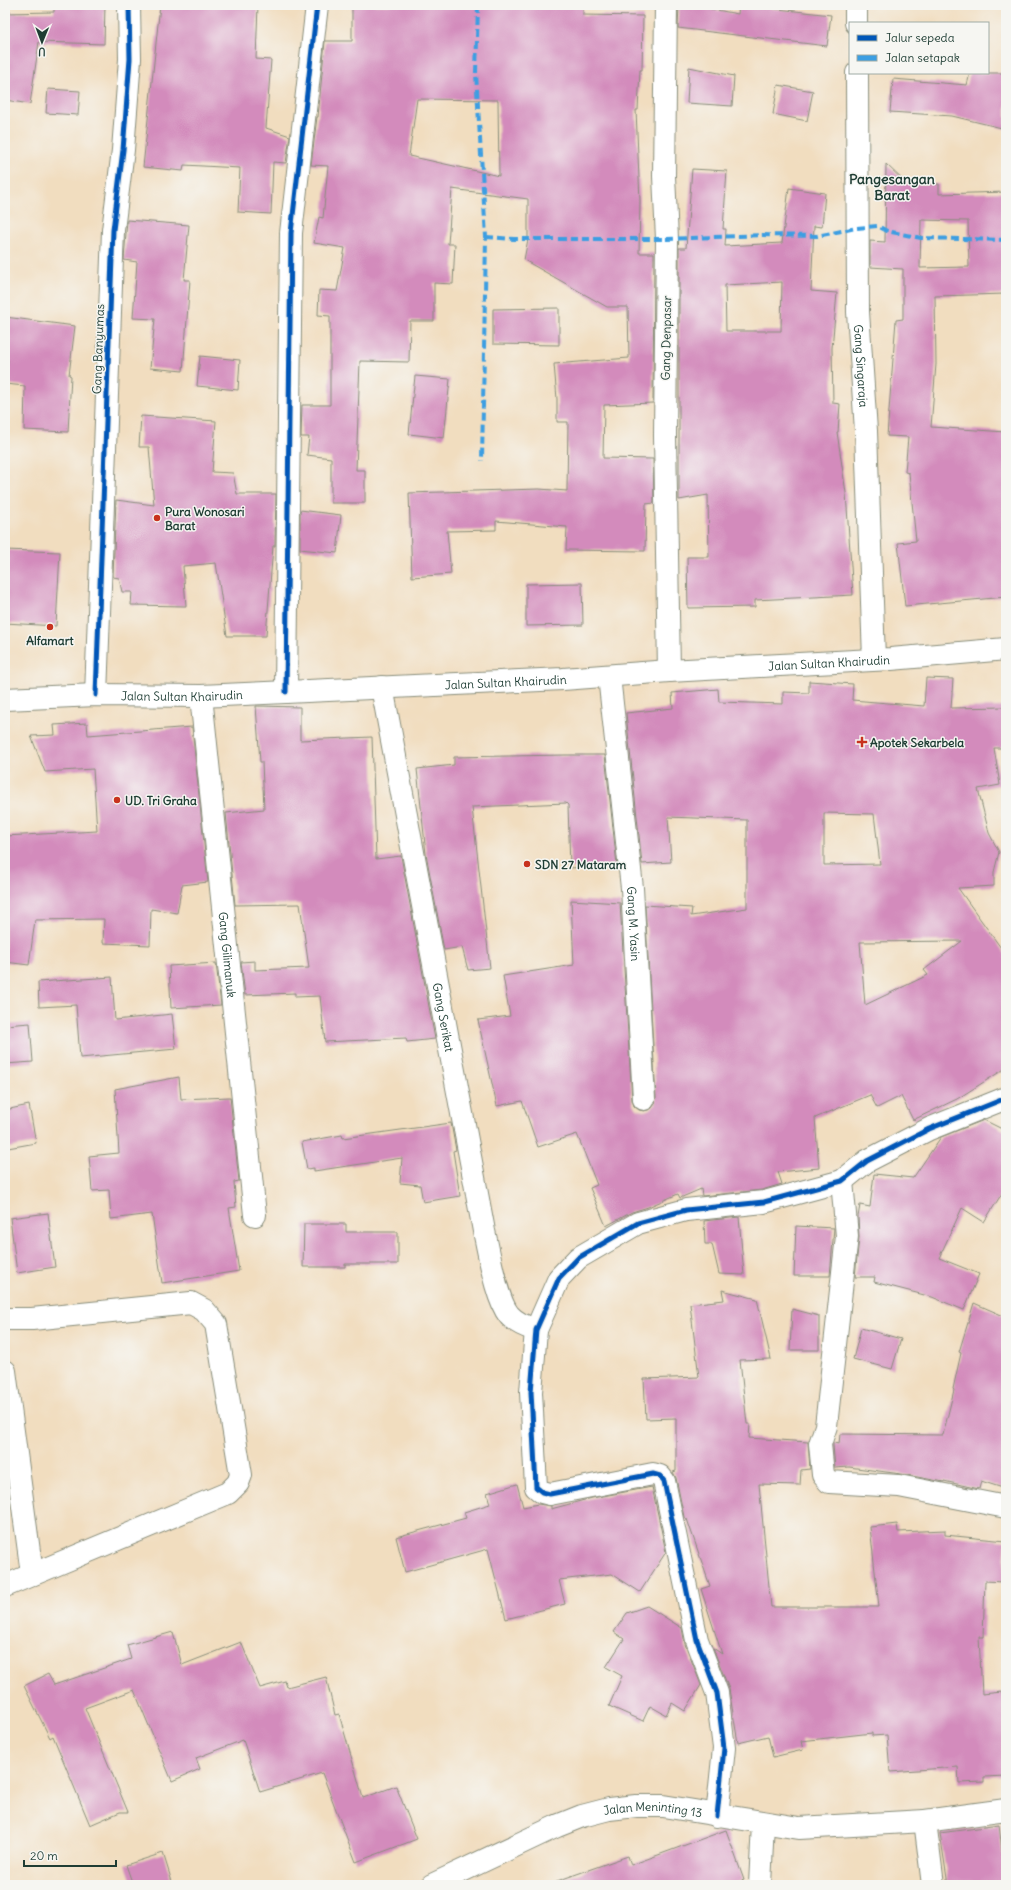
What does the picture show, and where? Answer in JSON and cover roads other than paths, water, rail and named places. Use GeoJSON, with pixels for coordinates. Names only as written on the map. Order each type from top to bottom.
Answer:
{"type":"FeatureCollection","features":[{"type":"Feature","properties":{"kind":"street","name":"Gang Banyumas"},"geometry":{"type":"LineString","coordinates":[[96,695],[113,230],[123,150],[130,58],[129,5]]}},
{"type":"Feature","properties":{"kind":"street"},"geometry":{"type":"LineString","coordinates":[[286,692],[291,233],[317,5]]}},
{"type":"Feature","properties":{"kind":"street","name":"Gang Denpasar"},"geometry":{"type":"LineString","coordinates":[[666,5],[664,176],[667,239],[665,436],[669,671]]}},
{"type":"Feature","properties":{"kind":"street"},"geometry":{"type":"LineString","coordinates":[[856,5],[856,22]]}},
{"type":"Feature","properties":{"kind":"street","name":"Gang Singaraja"},"geometry":{"type":"LineString","coordinates":[[857,74],[858,312],[866,431],[874,659]]}},
{"type":"Feature","properties":{"kind":"street","name":"Jalan Sultan Khairudin"},"geometry":{"type":"LineString","coordinates":[[5,699],[96,695],[201,696],[609,676],[1006,649]]}},
{"type":"Feature","properties":{"kind":"street","name":"Gang M. Yasin"},"geometry":{"type":"LineString","coordinates":[[609,676],[632,888],[644,1099]]}},
{"type":"Feature","properties":{"kind":"street","name":"Gang Serikat"},"geometry":{"type":"LineString","coordinates":[[382,687],[486,1238],[500,1297],[509,1314],[522,1326],[536,1330]]}},
{"type":"Feature","properties":{"kind":"street","name":"Gang Gilimanuk"},"geometry":{"type":"LineString","coordinates":[[201,696],[255,1214]]}},
{"type":"Feature","properties":{"kind":"street"},"geometry":{"type":"LineString","coordinates":[[717,1816],[724,1748],[717,1693],[698,1640],[664,1481],[660,1476],[653,1474],[550,1494],[542,1492],[536,1487],[531,1392],[536,1330],[559,1278],[578,1258],[638,1223],[686,1210],[764,1202],[842,1181],[867,1161],[922,1132],[1006,1098]]}},
{"type":"Feature","properties":{"kind":"street"},"geometry":{"type":"LineString","coordinates":[[842,1181],[847,1236],[826,1426],[820,1444],[823,1475],[829,1482],[899,1486],[1006,1507]]}},
{"type":"Feature","properties":{"kind":"street"},"geometry":{"type":"LineString","coordinates":[[5,1319],[32,1319],[191,1303],[204,1310],[216,1324],[241,1475],[238,1483],[228,1493],[5,1586]]}},
{"type":"Feature","properties":{"kind":"street"},"geometry":{"type":"LineString","coordinates":[[5,1371],[32,1574]]}},
{"type":"Feature","properties":{"kind":"street","name":"Jalan Meninting 13"},"geometry":{"type":"LineString","coordinates":[[432,1885],[557,1826],[582,1816],[602,1811],[636,1806],[663,1806],[717,1816],[799,1828],[925,1821],[1006,1810]]}},
{"type":"Feature","properties":{"kind":"street"},"geometry":{"type":"LineString","coordinates":[[925,1821],[933,1885]]}},
{"type":"Feature","properties":{"kind":"street"},"geometry":{"type":"LineString","coordinates":[[760,1885],[763,1823]]}},
{"type":"Feature","properties":{"kind":"place","name":"Pura Wonosari Barat"},"geometry":{"type":"Point","coordinates":[157,518]}},
{"type":"Feature","properties":{"kind":"place","name":"Alfamart"},"geometry":{"type":"Point","coordinates":[50,627]}},
{"type":"Feature","properties":{"kind":"place","name":"Apotek Sekarbela"},"geometry":{"type":"Point","coordinates":[862,742]}},
{"type":"Feature","properties":{"kind":"place","name":"UD. Tri Graha"},"geometry":{"type":"Point","coordinates":[117,800]}},
{"type":"Feature","properties":{"kind":"place","name":"SDN 27 Mataram"},"geometry":{"type":"Point","coordinates":[527,864]}},
{"type":"Feature","properties":{"kind":"district","name":"Pangesangan Barat"},"geometry":{"type":"Point","coordinates":[892,188]}}]}
